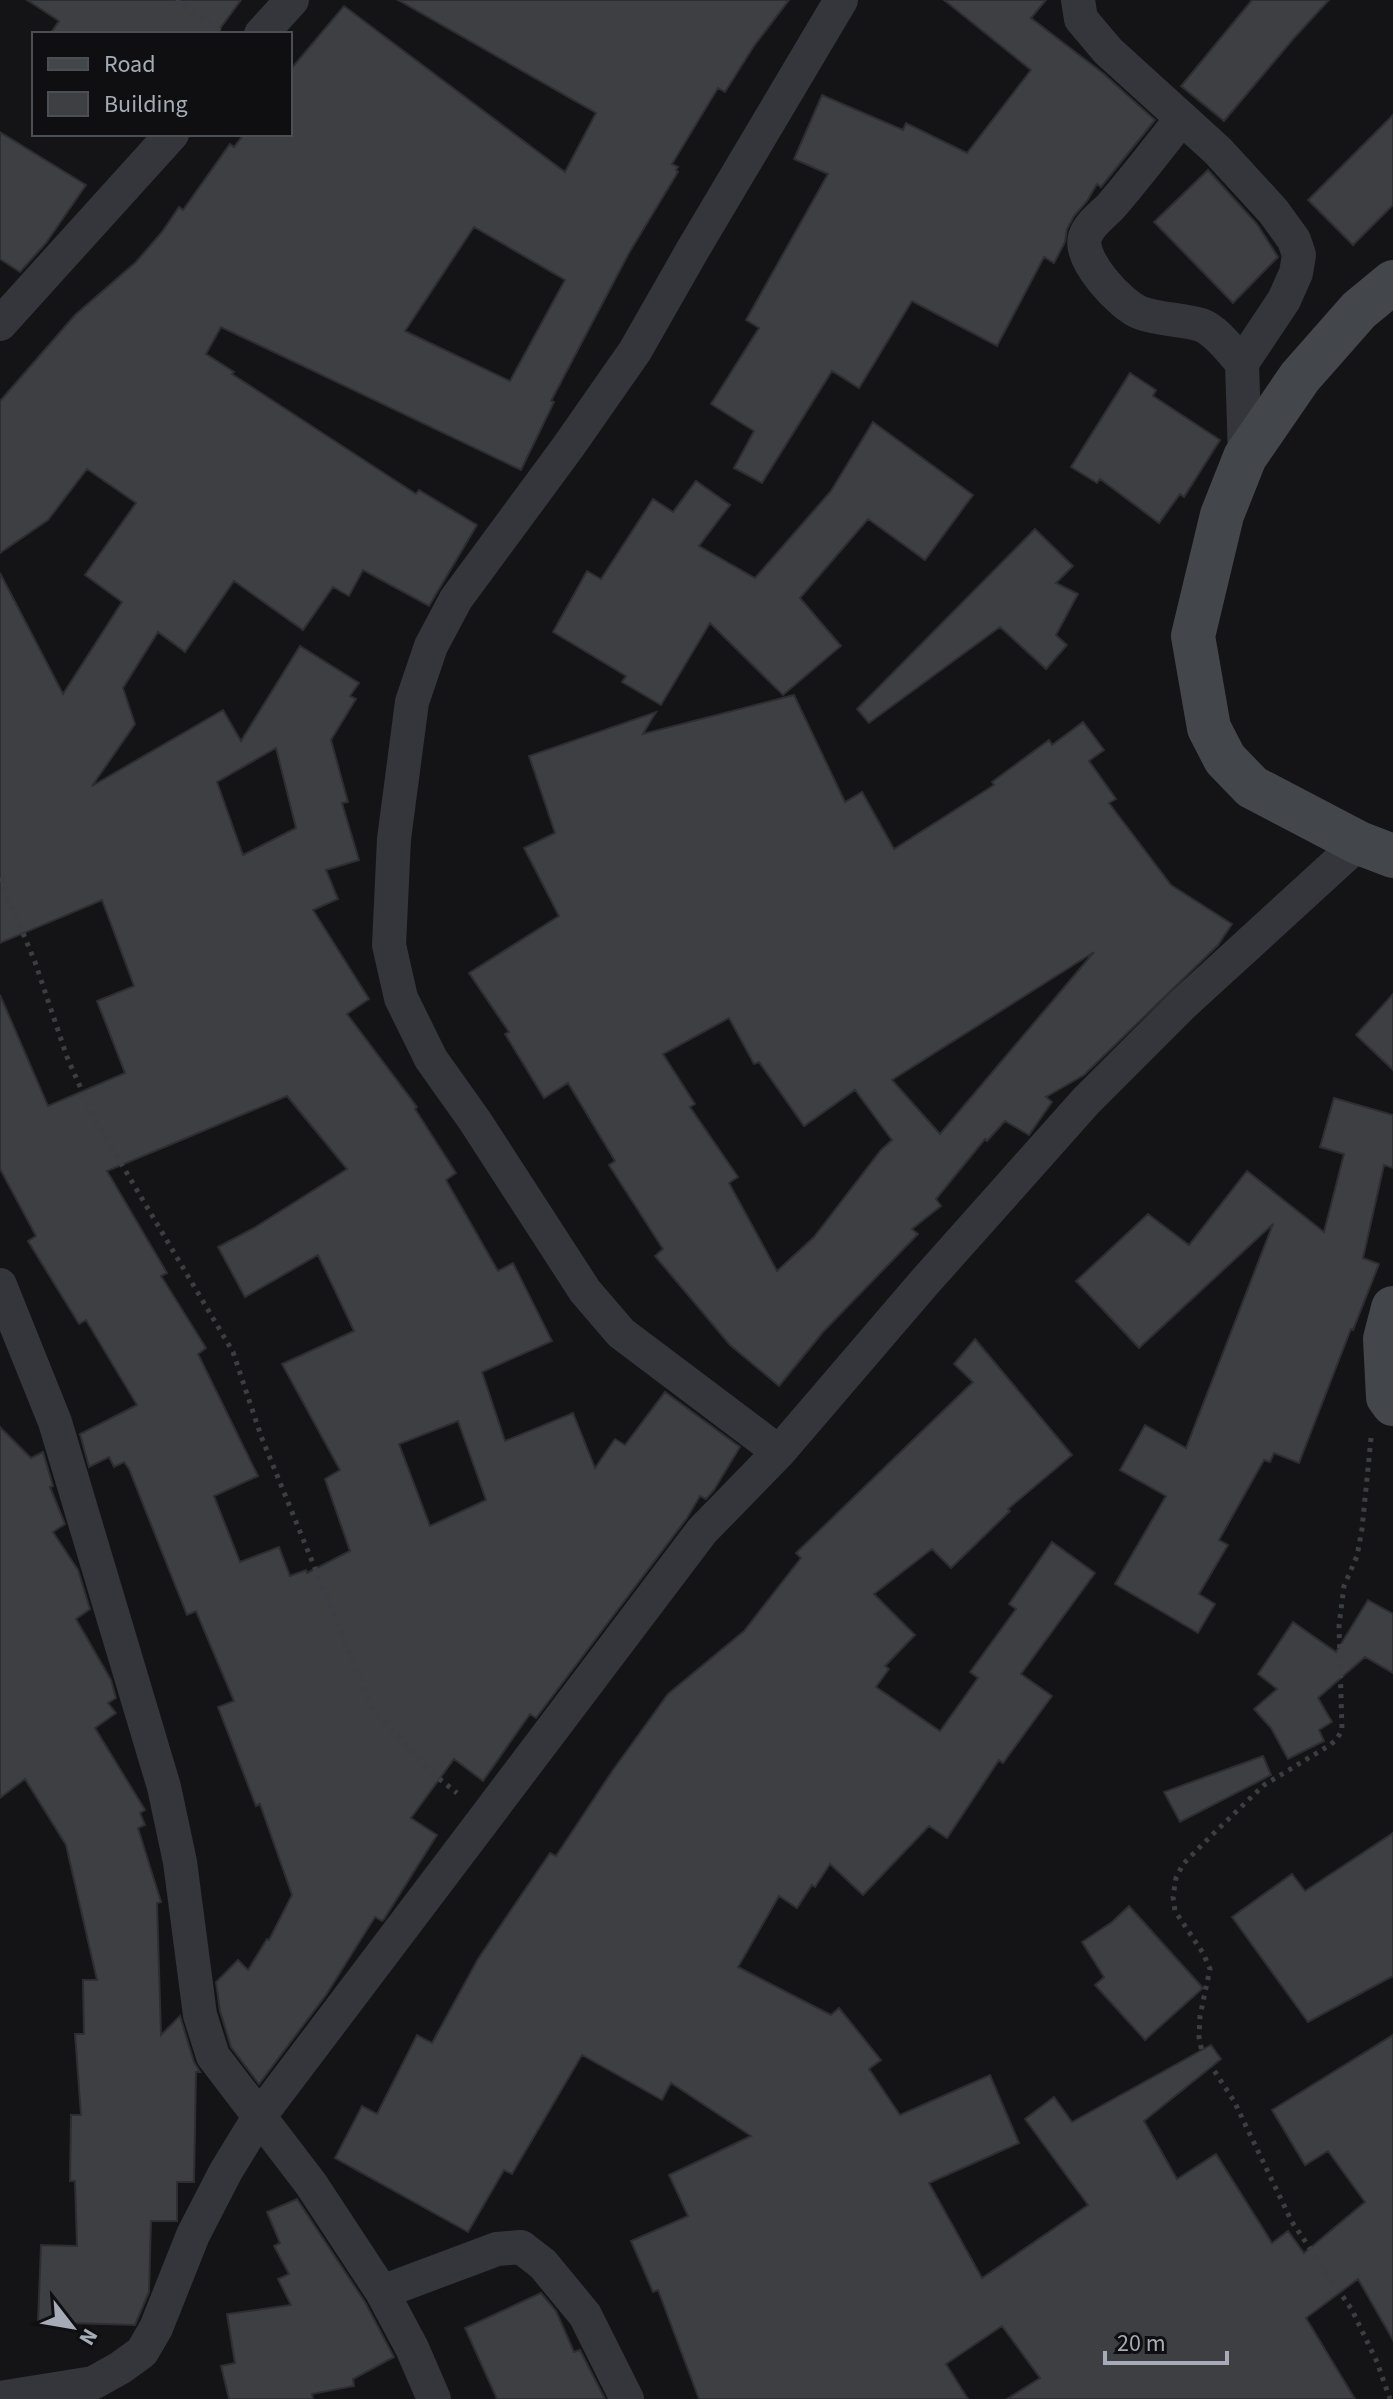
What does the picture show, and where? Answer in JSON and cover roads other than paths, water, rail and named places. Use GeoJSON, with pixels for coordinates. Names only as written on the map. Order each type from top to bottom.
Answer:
{"type":"FeatureCollection","features":[{"type":"Feature","properties":{"kind":"main road"},"geometry":{"type":"LineString","coordinates":[[1376,849],[1252,787],[1225,759],[1209,728],[1193,636],[1222,515],[1245,457],[1300,377],[1359,310],[1393,282]]}},
{"type":"Feature","properties":{"kind":"main road"},"geometry":{"type":"LineString","coordinates":[[1382,1418],[1388,1397],[1385,1339],[1393,1308]]}},
{"type":"Feature","properties":{"kind":"street"},"geometry":{"type":"LineString","coordinates":[[263,32],[292,0]]}},
{"type":"Feature","properties":{"kind":"street"},"geometry":{"type":"LineString","coordinates":[[779,1452],[621,1333],[585,1291],[492,1146],[431,1059],[401,998],[389,945],[394,839],[412,702],[431,646],[456,599],[635,351],[841,0]]}},
{"type":"Feature","properties":{"kind":"street"},"geometry":{"type":"LineString","coordinates":[[1078,0],[1081,19],[1108,51],[1218,151],[1273,211],[1294,240],[1299,255],[1296,273],[1284,300],[1242,363],[1245,457]]}},
{"type":"Feature","properties":{"kind":"street"},"geometry":{"type":"LineString","coordinates":[[1182,118],[1126,188],[1087,230],[1083,243],[1090,262],[1108,288],[1135,311],[1157,319],[1201,325],[1242,363]]}},
{"type":"Feature","properties":{"kind":"street"},"geometry":{"type":"LineString","coordinates":[[0,324],[170,136]]}},
{"type":"Feature","properties":{"kind":"street"},"geometry":{"type":"LineString","coordinates":[[0,2398],[93,2383],[142,2352],[156,2328],[193,2235],[226,2171],[259,2117],[702,1531],[779,1452],[1086,1101],[1183,1004],[1376,849]]}},
{"type":"Feature","properties":{"kind":"street"},"geometry":{"type":"LineString","coordinates":[[0,1285],[55,1422],[164,1787],[180,1862],[200,2015],[213,2056],[311,2184],[382,2292],[412,2348],[434,2399]]}},
{"type":"Feature","properties":{"kind":"street"},"geometry":{"type":"LineString","coordinates":[[382,2292],[497,2249],[521,2247],[543,2264],[585,2315],[627,2399]]}}]}
